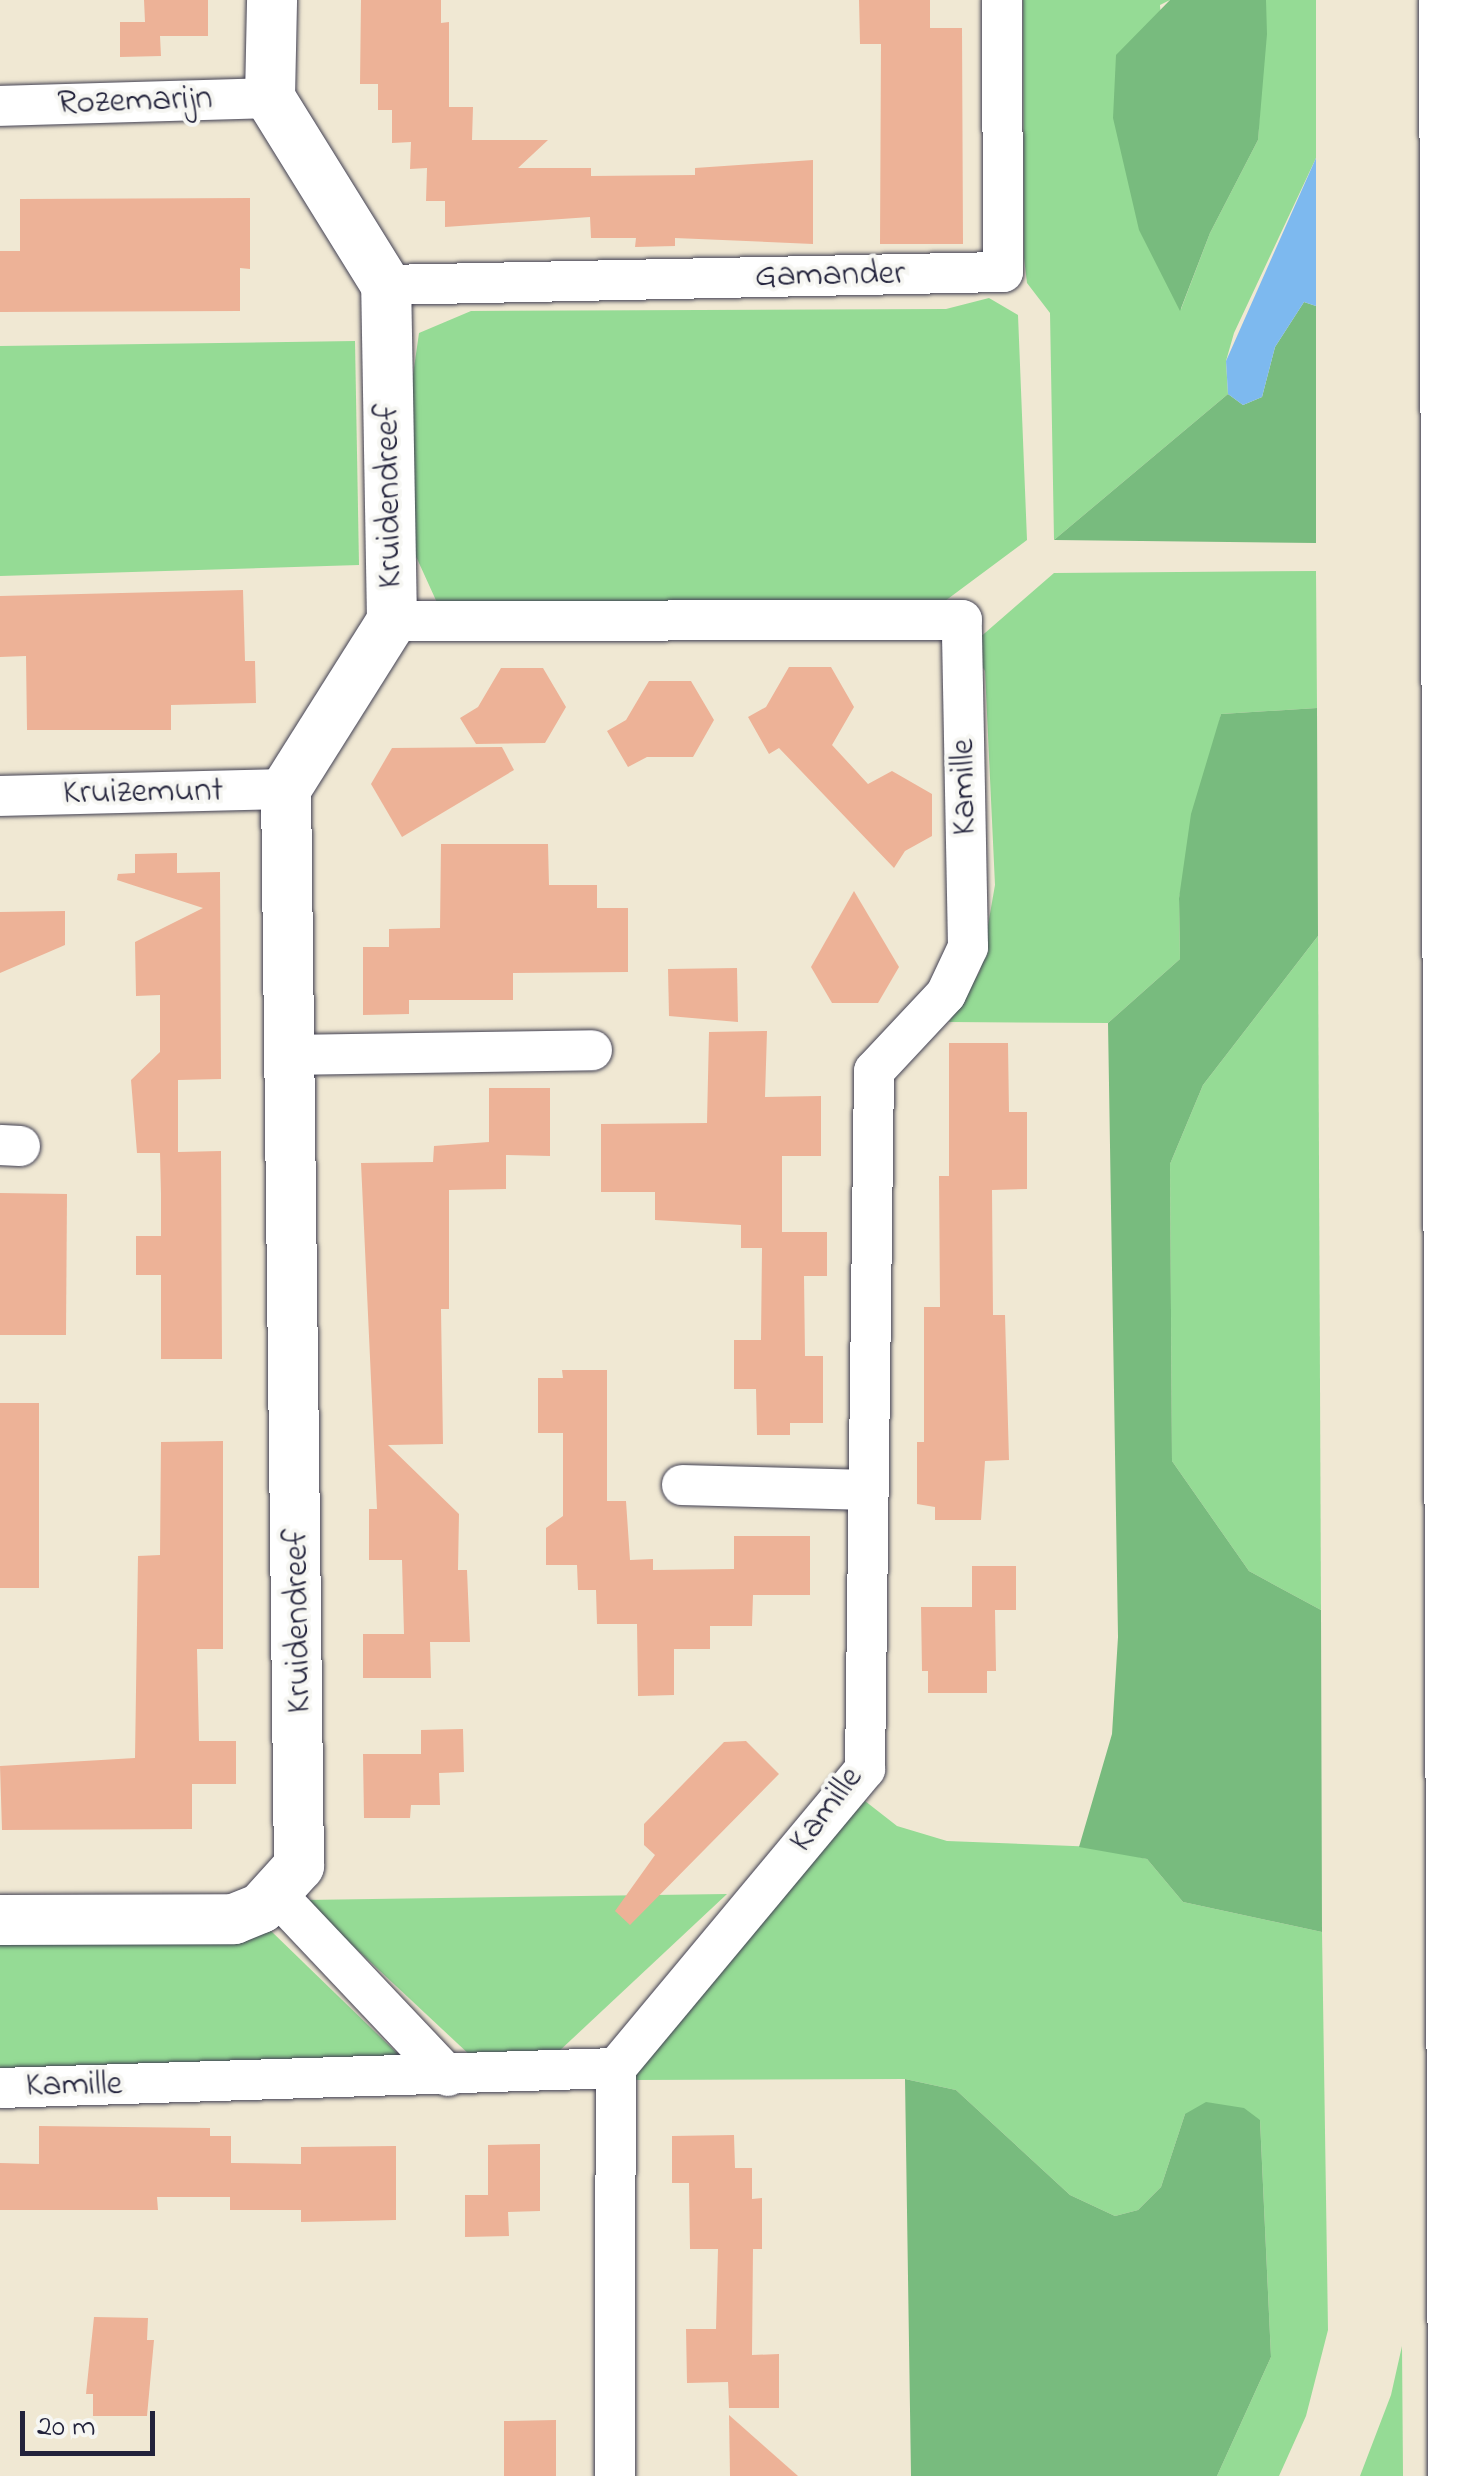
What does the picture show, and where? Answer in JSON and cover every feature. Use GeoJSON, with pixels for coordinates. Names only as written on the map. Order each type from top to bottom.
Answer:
{"type":"FeatureCollection","features":[{"type":"Feature","properties":{"kind":"main road"},"geometry":{"type":"LineString","coordinates":[[1446,0],[1456,2476]]}},
{"type":"Feature","properties":{"kind":"street"},"geometry":{"type":"LineString","coordinates":[[272,0],[270,98],[386,285]]}},
{"type":"Feature","properties":{"kind":"street","name":"Gamander"},"geometry":{"type":"LineString","coordinates":[[386,285],[1003,272],[1002,0]]}},
{"type":"Feature","properties":{"kind":"street","name":"Rozemarijn"},"geometry":{"type":"LineString","coordinates":[[0,106],[270,98]]}},
{"type":"Feature","properties":{"kind":"street","name":"Kruidendreef"},"geometry":{"type":"LineString","coordinates":[[277,1895],[299,1866],[302,1802],[286,789],[392,620],[386,285]]}},
{"type":"Feature","properties":{"kind":"street","name":"Kamille"},"geometry":{"type":"LineString","coordinates":[[0,2088],[616,2068],[865,1770],[874,1072],[946,994],[968,947],[962,620],[392,620]]}},
{"type":"Feature","properties":{"kind":"street","name":"Kruizemunt"},"geometry":{"type":"LineString","coordinates":[[0,796],[286,789]]}},
{"type":"Feature","properties":{"kind":"street"},"geometry":{"type":"LineString","coordinates":[[290,1055],[592,1050]]}},
{"type":"Feature","properties":{"kind":"street"},"geometry":{"type":"LineString","coordinates":[[682,1485],[868,1490]]}},
{"type":"Feature","properties":{"kind":"street"},"geometry":{"type":"LineString","coordinates":[[0,1920],[234,1919],[277,1895],[448,2076]]}},
{"type":"Feature","properties":{"kind":"street"},"geometry":{"type":"LineString","coordinates":[[614,2476],[616,2068]]}},
{"type":"Feature","properties":{"kind":"green space"},"geometry":{"type":"Polygon","coordinates":[[[1023,0],[1170,0],[1160,5],[1181,309],[1210,233],[1258,140],[1266,0],[1316,0],[1316,158],[1234,333],[1226,361],[1228,394],[1054,540],[1050,313],[1027,283],[1024,258],[1023,0]]]}},
{"type":"Feature","properties":{"kind":"green space"},"geometry":{"type":"Polygon","coordinates":[[[1170,0],[1266,0],[1258,140],[1210,233],[1180,311],[1139,230],[1113,118],[1116,55],[1170,0]]]}},
{"type":"Feature","properties":{"kind":"green space"},"geometry":{"type":"Polygon","coordinates":[[[989,298],[1018,315],[1027,540],[945,601],[439,607],[414,552],[412,382],[419,333],[471,311],[946,309],[989,298]]]}},
{"type":"Feature","properties":{"kind":"green space"},"geometry":{"type":"Polygon","coordinates":[[[1304,302],[1316,306],[1316,543],[1054,540],[1228,394],[1243,405],[1262,397],[1275,347],[1304,302]]]}},
{"type":"Feature","properties":{"kind":"green space"},"geometry":{"type":"Polygon","coordinates":[[[355,341],[359,565],[0,576],[0,346],[355,341]]]}},
{"type":"Feature","properties":{"kind":"green space"},"geometry":{"type":"Polygon","coordinates":[[[1316,571],[1317,708],[1221,714],[1179,898],[1180,959],[1108,1023],[949,1022],[980,971],[995,885],[985,671],[970,646],[1054,573],[1316,571]]]}},
{"type":"Feature","properties":{"kind":"green space"},"geometry":{"type":"Polygon","coordinates":[[[1317,708],[1318,936],[1203,1085],[1170,1164],[1172,1461],[1249,1571],[1321,1610],[1322,1932],[1183,1902],[1147,1859],[1079,1847],[1112,1734],[1118,1637],[1108,1023],[1180,959],[1179,898],[1191,814],[1221,714],[1317,708]]]}},
{"type":"Feature","properties":{"kind":"green space"},"geometry":{"type":"Polygon","coordinates":[[[1318,936],[1321,1610],[1249,1571],[1172,1461],[1170,1164],[1203,1085],[1318,936]]]}},
{"type":"Feature","properties":{"kind":"green space"},"geometry":{"type":"Polygon","coordinates":[[[865,1801],[897,1826],[947,1841],[1098,1847],[1147,1859],[1183,1902],[1322,1932],[1328,2330],[1306,2416],[1279,2476],[1217,2476],[1271,2357],[1260,2120],[1185,2114],[1161,2187],[1138,2210],[1115,2216],[1070,2195],[956,2090],[905,2079],[631,2080],[661,2029],[865,1801]]]}},
{"type":"Feature","properties":{"kind":"green space"},"geometry":{"type":"Polygon","coordinates":[[[727,1894],[556,2054],[472,2057],[304,1900],[727,1894]]]}},
{"type":"Feature","properties":{"kind":"green space"},"geometry":{"type":"Polygon","coordinates":[[[269,1929],[403,2059],[0,2070],[0,1938],[269,1929]]]}},
{"type":"Feature","properties":{"kind":"green space"},"geometry":{"type":"Polygon","coordinates":[[[905,2079],[956,2090],[1070,2195],[1115,2216],[1138,2210],[1161,2187],[1185,2114],[1206,2102],[1244,2108],[1260,2120],[1271,2357],[1217,2476],[911,2476],[905,2079]]]}},
{"type":"Feature","properties":{"kind":"green space"},"geometry":{"type":"Polygon","coordinates":[[[1402,2346],[1403,2476],[1360,2476],[1391,2395],[1402,2346]]]}},
{"type":"Feature","properties":{"kind":"water"},"geometry":{"type":"Polygon","coordinates":[[[1316,158],[1316,306],[1304,302],[1275,347],[1262,397],[1243,405],[1228,394],[1226,361],[1316,158]]]}},
{"type":"Feature","properties":{"kind":"building"},"geometry":{"type":"Polygon","coordinates":[[[144,0],[208,0],[208,36],[160,36],[161,56],[120,57],[120,22],[145,22],[144,0]]]}},
{"type":"Feature","properties":{"kind":"building"},"geometry":{"type":"Polygon","coordinates":[[[361,0],[441,0],[441,23],[449,22],[449,107],[473,107],[472,140],[548,140],[518,168],[591,168],[591,176],[695,175],[695,168],[813,160],[813,244],[675,238],[675,246],[635,247],[636,238],[591,238],[590,217],[445,227],[445,201],[426,201],[427,168],[410,169],[411,142],[392,143],[392,110],[378,110],[378,84],[360,84],[361,0]]]}},
{"type":"Feature","properties":{"kind":"building"},"geometry":{"type":"Polygon","coordinates":[[[859,0],[930,0],[930,28],[962,28],[963,244],[880,244],[881,44],[860,44],[859,0]]]}},
{"type":"Feature","properties":{"kind":"building"},"geometry":{"type":"Polygon","coordinates":[[[250,198],[250,269],[240,268],[240,311],[0,312],[0,251],[20,251],[20,199],[250,198]]]}},
{"type":"Feature","properties":{"kind":"building"},"geometry":{"type":"Polygon","coordinates":[[[243,590],[245,661],[255,661],[256,703],[171,705],[171,730],[27,730],[26,656],[0,657],[0,596],[243,590]]]}},
{"type":"Feature","properties":{"kind":"building"},"geometry":{"type":"Polygon","coordinates":[[[789,667],[831,667],[854,707],[832,745],[868,784],[892,771],[932,794],[932,836],[905,851],[894,868],[779,748],[769,754],[748,717],[766,707],[789,667]]]}},
{"type":"Feature","properties":{"kind":"building"},"geometry":{"type":"Polygon","coordinates":[[[501,668],[543,668],[566,707],[545,743],[476,744],[460,718],[478,707],[501,668]]]}},
{"type":"Feature","properties":{"kind":"building"},"geometry":{"type":"Polygon","coordinates":[[[649,681],[691,681],[714,720],[693,757],[647,757],[628,767],[607,731],[626,720],[649,681]]]}},
{"type":"Feature","properties":{"kind":"building"},"geometry":{"type":"Polygon","coordinates":[[[502,747],[514,770],[402,837],[371,784],[392,748],[502,747]]]}},
{"type":"Feature","properties":{"kind":"building"},"geometry":{"type":"Polygon","coordinates":[[[441,844],[548,844],[549,885],[597,885],[597,908],[628,908],[628,972],[513,973],[513,1000],[409,1000],[409,1014],[363,1015],[363,947],[389,947],[389,929],[440,928],[441,844]]]}},
{"type":"Feature","properties":{"kind":"building"},"geometry":{"type":"Polygon","coordinates":[[[177,853],[177,873],[220,872],[221,1079],[178,1080],[178,1152],[221,1151],[222,1359],[161,1359],[161,1275],[136,1275],[136,1236],[161,1236],[161,1194],[160,1153],[137,1153],[131,1080],[160,1052],[160,995],[136,996],[135,942],[203,908],[117,880],[118,874],[135,873],[135,854],[177,853]]]}},
{"type":"Feature","properties":{"kind":"building"},"geometry":{"type":"Polygon","coordinates":[[[854,891],[899,967],[878,1003],[832,1003],[811,967],[854,891]]]}},
{"type":"Feature","properties":{"kind":"building"},"geometry":{"type":"Polygon","coordinates":[[[65,911],[65,945],[0,973],[0,912],[65,911]]]}},
{"type":"Feature","properties":{"kind":"building"},"geometry":{"type":"Polygon","coordinates":[[[737,968],[738,1022],[669,1016],[668,969],[737,968]]]}},
{"type":"Feature","properties":{"kind":"building"},"geometry":{"type":"Polygon","coordinates":[[[767,1031],[765,1097],[821,1096],[821,1156],[782,1156],[782,1232],[827,1232],[827,1276],[804,1276],[805,1356],[823,1356],[823,1423],[790,1423],[790,1435],[757,1435],[756,1389],[734,1389],[734,1340],[761,1340],[762,1248],[741,1248],[741,1225],[655,1220],[655,1192],[601,1192],[601,1124],[707,1123],[709,1032],[767,1031]]]}},
{"type":"Feature","properties":{"kind":"building"},"geometry":{"type":"Polygon","coordinates":[[[949,1043],[1008,1043],[1009,1112],[1027,1112],[1027,1189],[992,1190],[993,1315],[1005,1315],[1009,1460],[985,1461],[981,1520],[935,1520],[935,1507],[917,1504],[917,1442],[924,1442],[924,1307],[940,1307],[939,1176],[949,1176],[949,1043]]]}},
{"type":"Feature","properties":{"kind":"building"},"geometry":{"type":"Polygon","coordinates":[[[489,1088],[550,1088],[550,1156],[506,1155],[506,1189],[449,1190],[449,1309],[441,1309],[443,1444],[388,1445],[459,1514],[458,1570],[467,1570],[470,1642],[430,1642],[431,1678],[363,1678],[363,1634],[404,1634],[402,1560],[369,1560],[369,1509],[377,1509],[361,1163],[433,1162],[434,1146],[489,1142],[489,1088]]]}},
{"type":"Feature","properties":{"kind":"building"},"geometry":{"type":"Polygon","coordinates":[[[0,1193],[67,1194],[66,1335],[0,1335],[0,1193]]]}},
{"type":"Feature","properties":{"kind":"building"},"geometry":{"type":"Polygon","coordinates":[[[562,1370],[607,1370],[607,1501],[626,1501],[630,1560],[653,1559],[653,1570],[734,1569],[734,1536],[810,1536],[810,1595],[753,1595],[752,1626],[710,1626],[710,1649],[674,1649],[674,1695],[638,1696],[637,1624],[597,1624],[596,1590],[578,1590],[577,1565],[546,1565],[546,1528],[563,1516],[563,1433],[538,1433],[538,1378],[563,1378],[562,1370]]]}},
{"type":"Feature","properties":{"kind":"building"},"geometry":{"type":"Polygon","coordinates":[[[0,1403],[39,1403],[39,1588],[0,1588],[0,1403]]]}},
{"type":"Feature","properties":{"kind":"building"},"geometry":{"type":"Polygon","coordinates":[[[223,1441],[223,1649],[197,1649],[199,1741],[236,1741],[236,1784],[192,1784],[192,1829],[2,1830],[0,1766],[135,1758],[138,1556],[160,1555],[161,1442],[223,1441]]]}},
{"type":"Feature","properties":{"kind":"building"},"geometry":{"type":"Polygon","coordinates":[[[972,1566],[1016,1566],[1016,1610],[995,1610],[996,1671],[987,1671],[987,1693],[928,1693],[928,1671],[922,1671],[921,1607],[972,1607],[972,1566]]]}},
{"type":"Feature","properties":{"kind":"building"},"geometry":{"type":"Polygon","coordinates":[[[463,1729],[464,1772],[439,1773],[440,1805],[411,1805],[410,1818],[364,1818],[363,1754],[421,1754],[421,1730],[463,1729]]]}},
{"type":"Feature","properties":{"kind":"building"},"geometry":{"type":"Polygon","coordinates":[[[746,1741],[779,1774],[630,1925],[615,1911],[655,1855],[644,1845],[644,1824],[724,1742],[746,1741]]]}},
{"type":"Feature","properties":{"kind":"building"},"geometry":{"type":"Polygon","coordinates":[[[39,2126],[210,2128],[210,2136],[231,2136],[231,2163],[301,2164],[301,2147],[396,2146],[396,2220],[301,2222],[301,2210],[230,2210],[230,2197],[157,2197],[158,2210],[0,2210],[0,2163],[39,2164],[39,2126]]]}},
{"type":"Feature","properties":{"kind":"building"},"geometry":{"type":"Polygon","coordinates":[[[734,2135],[735,2168],[752,2168],[752,2199],[762,2198],[762,2249],[753,2249],[752,2355],[779,2354],[779,2408],[729,2408],[728,2382],[687,2383],[686,2329],[716,2329],[718,2249],[690,2249],[689,2183],[672,2183],[672,2136],[734,2135]]]}},
{"type":"Feature","properties":{"kind":"building"},"geometry":{"type":"Polygon","coordinates":[[[540,2144],[540,2211],[508,2212],[509,2236],[465,2237],[465,2195],[488,2195],[488,2145],[540,2144]]]}},
{"type":"Feature","properties":{"kind":"building"},"geometry":{"type":"Polygon","coordinates":[[[94,2317],[148,2318],[147,2340],[154,2340],[147,2416],[93,2416],[93,2394],[86,2394],[94,2317]]]}},
{"type":"Feature","properties":{"kind":"building"},"geometry":{"type":"Polygon","coordinates":[[[729,2415],[798,2476],[730,2476],[729,2415]]]}},
{"type":"Feature","properties":{"kind":"building"},"geometry":{"type":"Polygon","coordinates":[[[556,2420],[556,2476],[504,2476],[504,2421],[556,2420]]]}}]}
